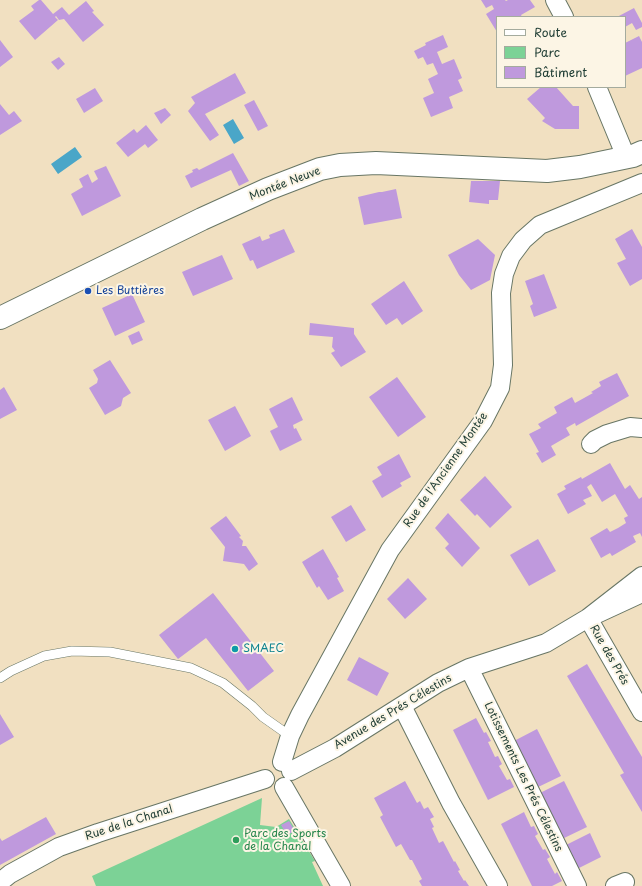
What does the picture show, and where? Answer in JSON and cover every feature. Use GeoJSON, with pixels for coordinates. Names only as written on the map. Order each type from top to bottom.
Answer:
{"type":"FeatureCollection","features":[{"type":"Feature","properties":{"kind":"street"},"geometry":{"type":"LineString","coordinates":[[555,0],[563,16]]}},
{"type":"Feature","properties":{"kind":"street"},"geometry":{"type":"LineString","coordinates":[[598,88],[634,155]]}},
{"type":"Feature","properties":{"kind":"street","name":"Montée Neuve"},"geometry":{"type":"LineString","coordinates":[[0,318],[202,219],[275,186],[320,169],[340,165],[376,163],[547,171],[580,167],[634,155]]}},
{"type":"Feature","properties":{"kind":"street","name":"Rue de l'Ancienne Montée"},"geometry":{"type":"LineString","coordinates":[[285,773],[290,736],[390,550],[483,421],[500,388],[503,365],[501,293],[504,274],[511,256],[523,240],[540,224],[642,183]]}},
{"type":"Feature","properties":{"kind":"street"},"geometry":{"type":"LineString","coordinates":[[591,444],[595,440],[607,434],[630,428],[642,428]]}},
{"type":"Feature","properties":{"kind":"street","name":"Avenue des Prés Célestins"},"geometry":{"type":"LineString","coordinates":[[285,773],[335,748],[438,683],[469,668],[546,643],[588,618],[642,576]]}},
{"type":"Feature","properties":{"kind":"street"},"geometry":{"type":"LineString","coordinates":[[588,618],[642,593]]}},
{"type":"Feature","properties":{"kind":"street","name":"Rue des Prés"},"geometry":{"type":"LineString","coordinates":[[588,618],[642,712]]}},
{"type":"Feature","properties":{"kind":"street","name":"Lotissements Les Prés Célestins"},"geometry":{"type":"LineString","coordinates":[[469,668],[577,886]]}},
{"type":"Feature","properties":{"kind":"street"},"geometry":{"type":"LineString","coordinates":[[402,706],[451,803],[498,886]]}},
{"type":"Feature","properties":{"kind":"street"},"geometry":{"type":"LineString","coordinates":[[285,773],[275,788],[267,783],[265,779],[265,771],[270,764],[277,762],[285,773],[341,886]]}},
{"type":"Feature","properties":{"kind":"street","name":"Rue de la Chanal"},"geometry":{"type":"LineString","coordinates":[[0,882],[10,874],[59,848],[98,833],[265,779]]}},
{"type":"Feature","properties":{"kind":"lane"},"geometry":{"type":"LineString","coordinates":[[0,678],[11,671],[44,656],[72,651],[110,652],[191,668],[223,683],[252,706],[263,717],[290,736]]}},
{"type":"Feature","properties":{"kind":"green space","name":"Parc des Sports de la Chanal"},"geometry":{"type":"Polygon","coordinates":[[[262,798],[260,825],[276,827],[289,819],[315,861],[312,862],[323,886],[96,886],[92,876],[262,798]]]}},
{"type":"Feature","properties":{"kind":"water"},"geometry":{"type":"Polygon","coordinates":[[[233,119],[244,138],[234,144],[223,125],[233,119]]]}},
{"type":"Feature","properties":{"kind":"water"},"geometry":{"type":"Polygon","coordinates":[[[75,147],[82,157],[58,174],[51,164],[75,147]]]}},
{"type":"Feature","properties":{"kind":"building"},"geometry":{"type":"Polygon","coordinates":[[[41,0],[53,14],[62,7],[69,15],[86,1],[94,11],[92,12],[104,25],[83,42],[64,19],[59,20],[56,16],[55,17],[58,20],[35,40],[19,21],[34,10],[31,6],[41,0]]]}},
{"type":"Feature","properties":{"kind":"building"},"geometry":{"type":"Polygon","coordinates":[[[481,0],[530,0],[535,7],[522,16],[496,16],[496,30],[486,14],[494,9],[492,5],[486,8],[481,0]]]}},
{"type":"Feature","properties":{"kind":"building"},"geometry":{"type":"Polygon","coordinates":[[[634,8],[642,23],[642,27],[636,30],[632,23],[626,26],[626,16],[619,16],[634,8]]]}},
{"type":"Feature","properties":{"kind":"building"},"geometry":{"type":"Polygon","coordinates":[[[443,35],[448,47],[437,52],[442,64],[454,59],[462,78],[458,80],[463,91],[449,97],[453,108],[431,117],[423,98],[434,93],[428,79],[438,74],[433,63],[427,65],[423,57],[418,59],[414,51],[426,45],[425,43],[443,35]]]}},
{"type":"Feature","properties":{"kind":"building"},"geometry":{"type":"Polygon","coordinates":[[[639,36],[642,42],[642,68],[626,76],[626,42],[639,36]]]}},
{"type":"Feature","properties":{"kind":"building"},"geometry":{"type":"Polygon","coordinates":[[[0,40],[13,57],[0,67],[0,40]]]}},
{"type":"Feature","properties":{"kind":"building"},"geometry":{"type":"Polygon","coordinates":[[[59,57],[65,64],[58,70],[51,62],[59,57]]]}},
{"type":"Feature","properties":{"kind":"building"},"geometry":{"type":"Polygon","coordinates":[[[235,73],[246,93],[205,114],[219,135],[210,141],[188,111],[195,103],[191,97],[235,73]]]}},
{"type":"Feature","properties":{"kind":"building"},"geometry":{"type":"Polygon","coordinates":[[[95,88],[103,101],[84,113],[76,99],[95,88]]]}},
{"type":"Feature","properties":{"kind":"building"},"geometry":{"type":"Polygon","coordinates":[[[540,88],[557,88],[573,106],[579,106],[579,129],[555,129],[542,121],[545,118],[527,99],[540,88]]]}},
{"type":"Feature","properties":{"kind":"building"},"geometry":{"type":"Polygon","coordinates":[[[254,100],[268,126],[258,131],[244,105],[254,100]]]}},
{"type":"Feature","properties":{"kind":"building"},"geometry":{"type":"Polygon","coordinates":[[[0,104],[9,115],[14,111],[22,121],[0,135],[0,104]]]}},
{"type":"Feature","properties":{"kind":"building"},"geometry":{"type":"Polygon","coordinates":[[[165,108],[171,115],[161,124],[154,113],[165,108]]]}},
{"type":"Feature","properties":{"kind":"building"},"geometry":{"type":"Polygon","coordinates":[[[146,125],[158,140],[148,148],[145,144],[128,157],[116,143],[134,129],[137,133],[146,125]]]}},
{"type":"Feature","properties":{"kind":"building"},"geometry":{"type":"Polygon","coordinates":[[[233,153],[249,181],[239,186],[231,170],[191,188],[185,176],[193,172],[192,170],[197,168],[199,170],[233,153]]]}},
{"type":"Feature","properties":{"kind":"building"},"geometry":{"type":"Polygon","coordinates":[[[106,166],[121,196],[82,216],[71,194],[83,187],[79,179],[88,174],[92,183],[98,179],[94,171],[106,166]]]}},
{"type":"Feature","properties":{"kind":"building"},"geometry":{"type":"Polygon","coordinates":[[[471,181],[500,181],[498,200],[489,200],[489,204],[469,202],[471,181]]]}},
{"type":"Feature","properties":{"kind":"building"},"geometry":{"type":"Polygon","coordinates":[[[396,189],[402,218],[364,225],[358,197],[396,189]]]}},
{"type":"Feature","properties":{"kind":"building"},"geometry":{"type":"Polygon","coordinates":[[[284,229],[295,252],[257,269],[253,260],[250,261],[242,244],[260,236],[262,241],[270,238],[269,235],[284,229]]]}},
{"type":"Feature","properties":{"kind":"building"},"geometry":{"type":"Polygon","coordinates":[[[632,229],[642,247],[642,279],[630,286],[617,263],[626,259],[615,239],[632,229]]]}},
{"type":"Feature","properties":{"kind":"building"},"geometry":{"type":"Polygon","coordinates":[[[478,239],[495,255],[490,280],[471,290],[459,275],[448,255],[478,239]]]}},
{"type":"Feature","properties":{"kind":"building"},"geometry":{"type":"Polygon","coordinates":[[[222,255],[233,279],[193,296],[182,272],[222,255]]]}},
{"type":"Feature","properties":{"kind":"building"},"geometry":{"type":"Polygon","coordinates":[[[544,274],[557,308],[534,317],[530,306],[533,304],[525,281],[544,274]]]}},
{"type":"Feature","properties":{"kind":"building"},"geometry":{"type":"Polygon","coordinates":[[[404,281],[423,311],[402,325],[397,318],[386,325],[371,304],[404,281]]]}},
{"type":"Feature","properties":{"kind":"building"},"geometry":{"type":"Polygon","coordinates":[[[132,294],[145,322],[115,336],[102,308],[132,294]]]}},
{"type":"Feature","properties":{"kind":"building"},"geometry":{"type":"Polygon","coordinates":[[[310,323],[354,328],[354,334],[366,352],[341,367],[331,353],[335,351],[332,347],[333,337],[309,335],[310,323]]]}},
{"type":"Feature","properties":{"kind":"building"},"geometry":{"type":"Polygon","coordinates":[[[139,331],[143,340],[132,345],[128,336],[139,331]]]}},
{"type":"Feature","properties":{"kind":"building"},"geometry":{"type":"Polygon","coordinates":[[[110,360],[131,393],[123,398],[121,406],[105,415],[89,388],[97,383],[98,379],[93,370],[110,360]]]}},
{"type":"Feature","properties":{"kind":"building"},"geometry":{"type":"Polygon","coordinates":[[[617,373],[629,396],[576,426],[575,423],[566,428],[570,435],[551,446],[556,455],[542,463],[536,453],[539,452],[529,434],[541,428],[538,424],[557,413],[554,407],[572,397],[575,403],[593,393],[591,392],[601,386],[599,382],[617,373]]]}},
{"type":"Feature","properties":{"kind":"building"},"geometry":{"type":"Polygon","coordinates":[[[397,377],[426,417],[398,437],[369,397],[397,377]]]}},
{"type":"Feature","properties":{"kind":"building"},"geometry":{"type":"Polygon","coordinates":[[[4,387],[17,410],[0,419],[0,390],[4,387]]]}},
{"type":"Feature","properties":{"kind":"building"},"geometry":{"type":"Polygon","coordinates":[[[292,397],[303,420],[293,425],[294,429],[296,428],[302,440],[280,451],[270,431],[278,427],[269,409],[292,397]]]}},
{"type":"Feature","properties":{"kind":"building"},"geometry":{"type":"Polygon","coordinates":[[[235,406],[251,436],[225,451],[208,420],[235,406]]]}},
{"type":"Feature","properties":{"kind":"building"},"geometry":{"type":"Polygon","coordinates":[[[399,454],[411,477],[400,483],[402,486],[382,498],[372,481],[382,475],[377,467],[399,454]]]}},
{"type":"Feature","properties":{"kind":"building"},"geometry":{"type":"Polygon","coordinates":[[[610,463],[625,489],[630,485],[639,499],[642,497],[642,537],[640,533],[633,536],[636,542],[612,556],[610,553],[601,558],[590,538],[607,528],[610,532],[618,528],[626,523],[624,518],[628,516],[615,494],[602,502],[591,484],[587,487],[592,496],[583,500],[586,504],[568,514],[557,494],[566,489],[564,486],[581,477],[582,479],[610,463]]]}},
{"type":"Feature","properties":{"kind":"building"},"geometry":{"type":"Polygon","coordinates":[[[485,476],[512,507],[490,528],[477,514],[475,516],[460,500],[485,476]]]}},
{"type":"Feature","properties":{"kind":"building"},"geometry":{"type":"Polygon","coordinates":[[[351,505],[366,530],[346,542],[331,517],[351,505]]]}},
{"type":"Feature","properties":{"kind":"building"},"geometry":{"type":"Polygon","coordinates":[[[448,513],[480,548],[462,567],[445,548],[449,544],[435,528],[448,513]]]}},
{"type":"Feature","properties":{"kind":"building"},"geometry":{"type":"Polygon","coordinates":[[[226,516],[241,536],[239,537],[243,541],[242,546],[246,546],[258,564],[249,571],[244,564],[223,561],[225,547],[210,528],[226,516]]]}},
{"type":"Feature","properties":{"kind":"building"},"geometry":{"type":"Polygon","coordinates":[[[538,539],[556,571],[529,586],[510,555],[538,539]]]}},
{"type":"Feature","properties":{"kind":"building"},"geometry":{"type":"Polygon","coordinates":[[[323,549],[339,577],[337,578],[344,591],[328,600],[319,586],[317,588],[302,562],[323,549]]]}},
{"type":"Feature","properties":{"kind":"building"},"geometry":{"type":"Polygon","coordinates":[[[408,578],[427,599],[405,619],[387,599],[408,578]]]}},
{"type":"Feature","properties":{"kind":"building","name":"SMAEC"},"geometry":{"type":"Polygon","coordinates":[[[213,593],[274,671],[248,691],[206,638],[178,659],[159,635],[213,593]]]}},
{"type":"Feature","properties":{"kind":"building"},"geometry":{"type":"Polygon","coordinates":[[[359,657],[389,673],[377,696],[347,680],[359,657]]]}},
{"type":"Feature","properties":{"kind":"building"},"geometry":{"type":"Polygon","coordinates":[[[587,664],[642,757],[642,812],[620,775],[624,773],[567,676],[587,664]]]}},
{"type":"Feature","properties":{"kind":"building"},"geometry":{"type":"Polygon","coordinates":[[[0,714],[14,737],[0,745],[0,714]]]}},
{"type":"Feature","properties":{"kind":"building"},"geometry":{"type":"Polygon","coordinates":[[[476,718],[484,733],[486,732],[491,741],[488,742],[495,757],[498,756],[502,764],[499,766],[507,780],[510,779],[514,787],[488,800],[453,730],[476,718]]]}},
{"type":"Feature","properties":{"kind":"building"},"geometry":{"type":"Polygon","coordinates":[[[537,729],[561,776],[534,789],[514,741],[537,729]]]}},
{"type":"Feature","properties":{"kind":"building"},"geometry":{"type":"Polygon","coordinates":[[[405,781],[417,803],[420,801],[424,809],[428,807],[434,817],[430,819],[434,827],[432,828],[439,843],[443,841],[460,870],[458,871],[469,886],[422,886],[419,881],[422,879],[412,860],[410,860],[401,844],[396,847],[380,817],[383,815],[374,798],[405,781]]]}},
{"type":"Feature","properties":{"kind":"building"},"geometry":{"type":"Polygon","coordinates":[[[564,781],[587,827],[560,840],[540,793],[564,781]]]}},
{"type":"Feature","properties":{"kind":"building"},"geometry":{"type":"Polygon","coordinates":[[[524,812],[531,827],[534,826],[538,834],[535,836],[543,850],[545,849],[550,857],[547,859],[555,874],[557,872],[562,881],[552,886],[532,886],[501,824],[524,812]]]}},
{"type":"Feature","properties":{"kind":"building"},"geometry":{"type":"Polygon","coordinates":[[[46,817],[56,834],[0,865],[0,838],[2,841],[46,817]]]}},
{"type":"Feature","properties":{"kind":"building"},"geometry":{"type":"Polygon","coordinates":[[[289,821],[295,831],[287,835],[281,825],[289,821]]]}},
{"type":"Feature","properties":{"kind":"building"},"geometry":{"type":"Polygon","coordinates":[[[590,833],[601,857],[575,870],[566,845],[590,833]]]}},
{"type":"Feature","properties":{"kind":"place","name":"Les Buttières"},"geometry":{"type":"Point","coordinates":[88,291]}},
{"type":"Feature","properties":{"kind":"place","name":"SMAEC"},"geometry":{"type":"Point","coordinates":[235,649]}},
{"type":"Feature","properties":{"kind":"place","name":"Parc des Sports de la Chanal"},"geometry":{"type":"Point","coordinates":[236,840]}}]}
